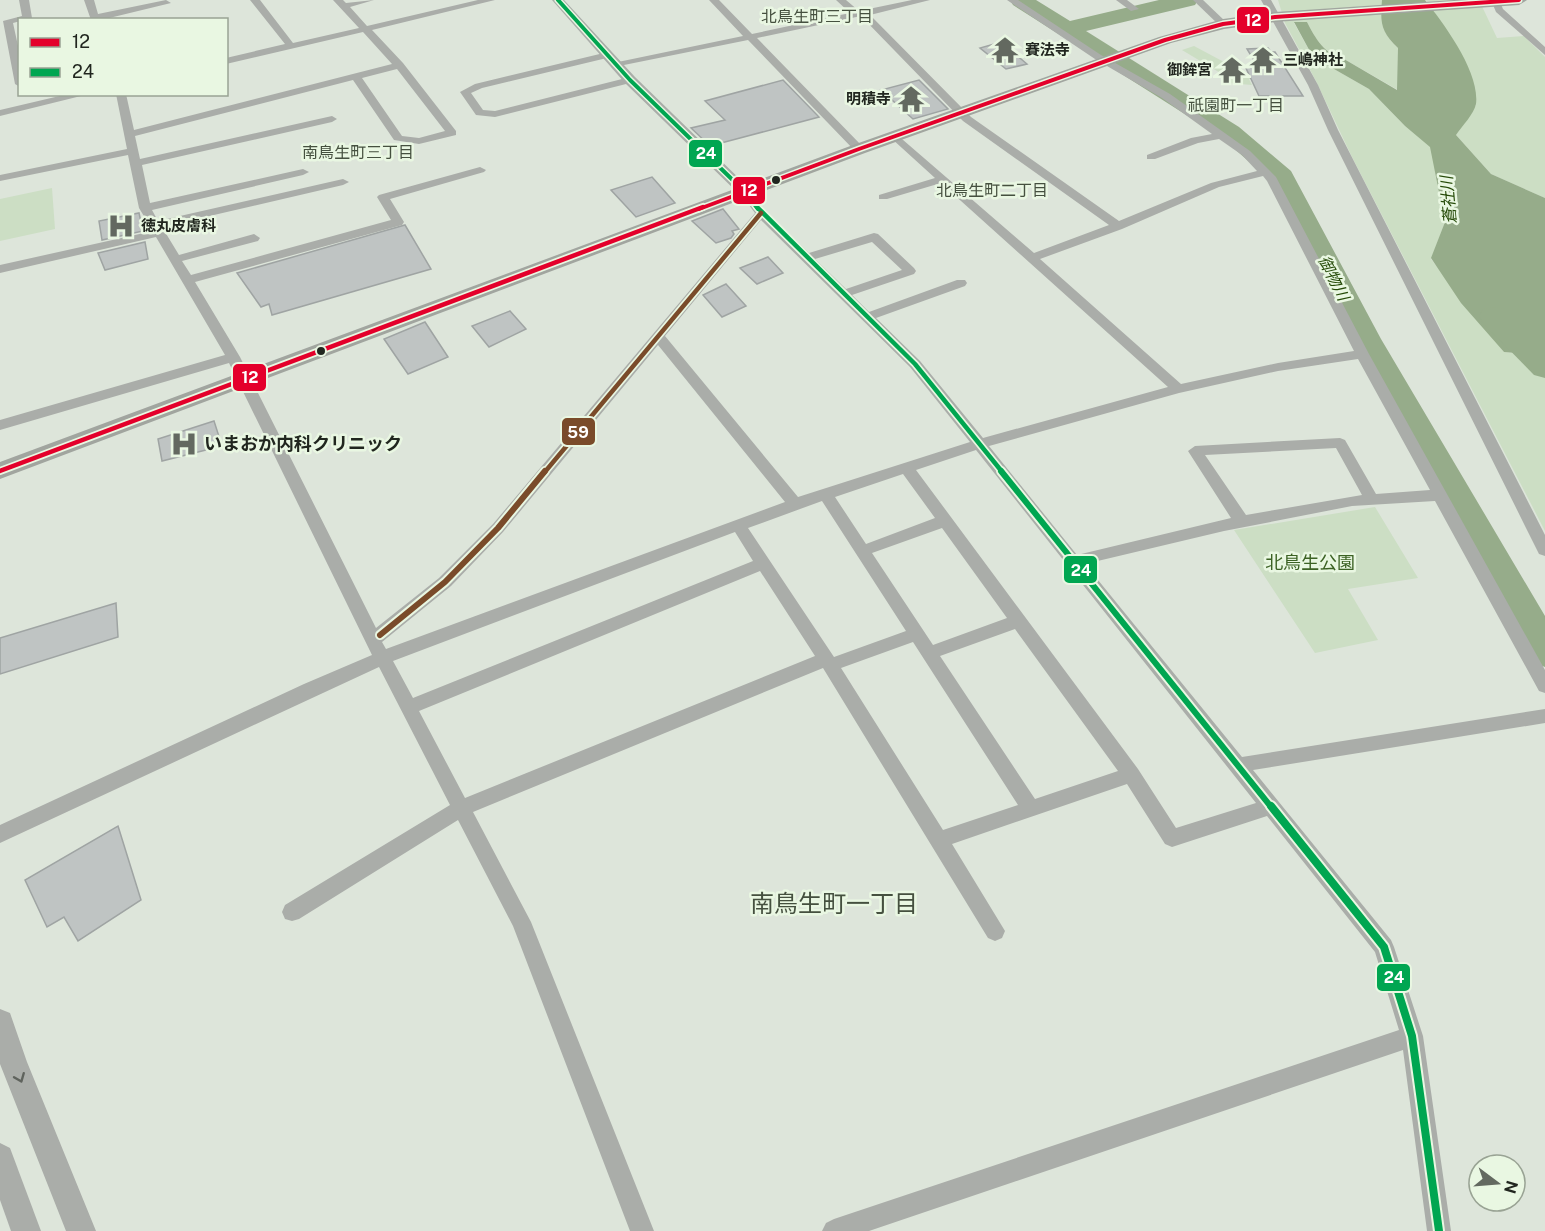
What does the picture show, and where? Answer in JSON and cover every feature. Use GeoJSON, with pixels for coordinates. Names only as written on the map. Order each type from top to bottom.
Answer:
{"type":"FeatureCollection","features":[{"type":"Feature","properties":{"kind":"main road"},"geometry":{"type":"LineString","coordinates":[[0,471],[859,149],[1165,40],[1274,11],[1519,0]]}},
{"type":"Feature","properties":{"kind":"street"},"geometry":{"type":"LineString","coordinates":[[24,0],[27,18]]}},
{"type":"Feature","properties":{"kind":"street"},"geometry":{"type":"LineString","coordinates":[[89,0],[96,18],[166,3]]}},
{"type":"Feature","properties":{"kind":"street"},"geometry":{"type":"LineString","coordinates":[[255,0],[291,46]]}},
{"type":"Feature","properties":{"kind":"street"},"geometry":{"type":"LineString","coordinates":[[341,3],[369,0]]}},
{"type":"Feature","properties":{"kind":"street"},"geometry":{"type":"LineString","coordinates":[[228,61],[490,0]]}},
{"type":"Feature","properties":{"kind":"street"},"geometry":{"type":"LineString","coordinates":[[558,0],[630,80],[915,364],[1384,947],[1412,1036],[1439,1231]]}},
{"type":"Feature","properties":{"kind":"street"},"geometry":{"type":"LineString","coordinates":[[714,0],[859,149]]}},
{"type":"Feature","properties":{"kind":"street"},"geometry":{"type":"LineString","coordinates":[[841,0],[860,14],[961,113],[1118,226]]}},
{"type":"Feature","properties":{"kind":"street"},"geometry":{"type":"LineString","coordinates":[[618,66],[925,0]]}},
{"type":"Feature","properties":{"kind":"street"},"geometry":{"type":"LineString","coordinates":[[1012,0],[1166,96],[1246,153],[1272,179],[1362,354],[1545,687]]}},
{"type":"Feature","properties":{"kind":"street"},"geometry":{"type":"LineString","coordinates":[[1121,0],[1134,9]]}},
{"type":"Feature","properties":{"kind":"street"},"geometry":{"type":"LineString","coordinates":[[1198,0],[1223,24]]}},
{"type":"Feature","properties":{"kind":"street"},"geometry":{"type":"LineString","coordinates":[[1488,2],[1545,52]]}},
{"type":"Feature","properties":{"kind":"street"},"geometry":{"type":"LineString","coordinates":[[341,3],[367,28],[399,65],[452,133],[420,141],[405,141],[398,138],[356,76]]}},
{"type":"Feature","properties":{"kind":"street"},"geometry":{"type":"LineString","coordinates":[[1274,11],[1313,85],[1466,398],[1545,550]]}},
{"type":"Feature","properties":{"kind":"street"},"geometry":{"type":"LineString","coordinates":[[18,19],[8,21],[18,74]]}},
{"type":"Feature","properties":{"kind":"street"},"geometry":{"type":"LineString","coordinates":[[608,55],[479,86],[465,92],[480,113],[495,114],[630,80]]}},
{"type":"Feature","properties":{"kind":"street"},"geometry":{"type":"LineString","coordinates":[[130,134],[399,65]]}},
{"type":"Feature","properties":{"kind":"street"},"geometry":{"type":"LineString","coordinates":[[21,96],[24,108]]}},
{"type":"Feature","properties":{"kind":"street"},"geometry":{"type":"LineString","coordinates":[[0,113],[75,96]]}},
{"type":"Feature","properties":{"kind":"street"},"geometry":{"type":"LineString","coordinates":[[121,96],[145,208],[246,380],[378,649],[521,922],[642,1231]]}},
{"type":"Feature","properties":{"kind":"street"},"geometry":{"type":"LineString","coordinates":[[0,178],[134,157],[332,119]]}},
{"type":"Feature","properties":{"kind":"street"},"geometry":{"type":"LineString","coordinates":[[1151,157],[1195,140],[1221,135]]}},
{"type":"Feature","properties":{"kind":"street"},"geometry":{"type":"LineString","coordinates":[[895,136],[1178,389]]}},
{"type":"Feature","properties":{"kind":"street"},"geometry":{"type":"LineString","coordinates":[[188,280],[398,222],[383,197],[480,170]]}},
{"type":"Feature","properties":{"kind":"street"},"geometry":{"type":"LineString","coordinates":[[145,208],[303,172]]}},
{"type":"Feature","properties":{"kind":"street"},"geometry":{"type":"LineString","coordinates":[[1032,258],[1118,226],[1215,185],[1266,172]]}},
{"type":"Feature","properties":{"kind":"street"},"geometry":{"type":"LineString","coordinates":[[883,197],[943,179]]}},
{"type":"Feature","properties":{"kind":"street"},"geometry":{"type":"LineString","coordinates":[[0,269],[343,182]]}},
{"type":"Feature","properties":{"kind":"street"},"geometry":{"type":"LineString","coordinates":[[378,649],[498,528],[761,213]]}},
{"type":"Feature","properties":{"kind":"street"},"geometry":{"type":"LineString","coordinates":[[807,258],[874,237],[909,271],[844,294]]}},
{"type":"Feature","properties":{"kind":"street"},"geometry":{"type":"LineString","coordinates":[[176,259],[254,238]]}},
{"type":"Feature","properties":{"kind":"street"},"geometry":{"type":"LineString","coordinates":[[868,317],[961,283]]}},
{"type":"Feature","properties":{"kind":"street"},"geometry":{"type":"LineString","coordinates":[[658,336],[795,504]]}},
{"type":"Feature","properties":{"kind":"street"},"geometry":{"type":"LineString","coordinates":[[0,834],[310,689],[378,649],[795,504],[980,444],[1178,389],[1278,367],[1362,354]]}},
{"type":"Feature","properties":{"kind":"street"},"geometry":{"type":"LineString","coordinates":[[0,425],[233,357]]}},
{"type":"Feature","properties":{"kind":"street"},"geometry":{"type":"LineString","coordinates":[[1242,522],[1195,452],[1340,443],[1372,500]]}},
{"type":"Feature","properties":{"kind":"street"},"geometry":{"type":"LineString","coordinates":[[906,468],[1131,775],[1173,838],[1272,806]]}},
{"type":"Feature","properties":{"kind":"street"},"geometry":{"type":"LineString","coordinates":[[825,494],[1031,809]]}},
{"type":"Feature","properties":{"kind":"street"},"geometry":{"type":"LineString","coordinates":[[1075,561],[1242,522],[1372,500],[1440,495]]}},
{"type":"Feature","properties":{"kind":"street"},"geometry":{"type":"LineString","coordinates":[[862,550],[944,521]]}},
{"type":"Feature","properties":{"kind":"street"},"geometry":{"type":"LineString","coordinates":[[738,525],[828,662],[995,931]]}},
{"type":"Feature","properties":{"kind":"street"},"geometry":{"type":"LineString","coordinates":[[408,708],[763,563]]}},
{"type":"Feature","properties":{"kind":"street"},"geometry":{"type":"LineString","coordinates":[[929,653],[1018,621]]}},
{"type":"Feature","properties":{"kind":"street"},"geometry":{"type":"LineString","coordinates":[[292,912],[461,808],[828,662],[917,634]]}},
{"type":"Feature","properties":{"kind":"street"},"geometry":{"type":"LineString","coordinates":[[1238,765],[1545,716]]}},
{"type":"Feature","properties":{"kind":"street"},"geometry":{"type":"LineString","coordinates":[[939,840],[1131,775]]}},
{"type":"Feature","properties":{"kind":"street"},"geometry":{"type":"LineString","coordinates":[[0,1023],[13,1062],[81,1231]]}},
{"type":"Feature","properties":{"kind":"street"},"geometry":{"type":"LineString","coordinates":[[834,1231],[1412,1036]]}},
{"type":"Feature","properties":{"kind":"street"},"geometry":{"type":"LineString","coordinates":[[3,1173],[26,1231]]}},
{"type":"Feature","properties":{"kind":"green space"},"geometry":{"type":"Polygon","coordinates":[[[1278,0],[1382,0],[1384,27],[1398,48],[1398,90],[1331,54],[1317,40],[1307,22],[1294,23],[1313,57],[1369,89],[1405,126],[1431,147],[1445,222],[1431,259],[1504,352],[1531,354],[1545,368],[1545,531],[1352,157],[1285,23],[1278,0]]]}},
{"type":"Feature","properties":{"kind":"green space"},"geometry":{"type":"Polygon","coordinates":[[[1426,0],[1479,0],[1497,38],[1524,36],[1545,57],[1545,198],[1491,174],[1456,135],[1476,105],[1433,9],[1426,0]]]}},
{"type":"Feature","properties":{"kind":"green space"},"geometry":{"type":"Polygon","coordinates":[[[1194,46],[1224,62],[1226,73],[1256,74],[1254,65],[1259,67],[1266,79],[1249,79],[1252,85],[1228,83],[1222,74],[1182,50],[1194,46]]]}},
{"type":"Feature","properties":{"kind":"green space"},"geometry":{"type":"Polygon","coordinates":[[[52,188],[55,229],[0,241],[0,199],[52,188]]]}},
{"type":"Feature","properties":{"kind":"green space","name":"北鳥生公園"},"geometry":{"type":"Polygon","coordinates":[[[1375,507],[1418,578],[1348,589],[1378,640],[1315,653],[1234,530],[1375,507]]]}},
{"type":"Feature","properties":{"kind":"water"},"geometry":{"type":"Polygon","coordinates":[[[1382,0],[1425,0],[1442,22],[1467,63],[1476,91],[1475,108],[1456,135],[1491,174],[1545,198],[1545,368],[1530,354],[1504,352],[1461,303],[1431,258],[1445,222],[1430,147],[1405,126],[1369,89],[1313,57],[1294,22],[1307,22],[1317,40],[1331,54],[1344,59],[1397,90],[1398,48],[1383,27],[1382,0]]]}},
{"type":"Feature","properties":{"kind":"building"},"geometry":{"type":"Polygon","coordinates":[[[1001,42],[1027,64],[1006,69],[980,48],[1001,42]]]}},
{"type":"Feature","properties":{"kind":"building"},"geometry":{"type":"Polygon","coordinates":[[[1268,48],[1271,52],[1275,52],[1303,96],[1259,96],[1245,66],[1258,67],[1247,49],[1268,48]]]}},
{"type":"Feature","properties":{"kind":"building"},"geometry":{"type":"Polygon","coordinates":[[[783,80],[819,117],[710,146],[691,128],[725,120],[705,101],[783,80]]]}},
{"type":"Feature","properties":{"kind":"building","name":"明積寺"},"geometry":{"type":"Polygon","coordinates":[[[919,80],[948,109],[913,119],[881,90],[919,80]]]}},
{"type":"Feature","properties":{"kind":"building"},"geometry":{"type":"Polygon","coordinates":[[[652,177],[675,203],[636,217],[611,190],[652,177]]]}},
{"type":"Feature","properties":{"kind":"building"},"geometry":{"type":"Polygon","coordinates":[[[723,209],[739,229],[732,231],[734,234],[731,238],[716,243],[692,221],[723,209]]]}},
{"type":"Feature","properties":{"kind":"building","name":"徳丸皮膚科"},"geometry":{"type":"Polygon","coordinates":[[[139,213],[143,231],[102,240],[99,221],[139,213]]]}},
{"type":"Feature","properties":{"kind":"building"},"geometry":{"type":"Polygon","coordinates":[[[405,225],[431,269],[272,315],[269,304],[261,307],[237,273],[405,225]]]}},
{"type":"Feature","properties":{"kind":"building"},"geometry":{"type":"Polygon","coordinates":[[[145,242],[148,259],[105,270],[98,253],[145,242]]]}},
{"type":"Feature","properties":{"kind":"building"},"geometry":{"type":"Polygon","coordinates":[[[768,257],[783,273],[757,284],[740,268],[768,257]]]}},
{"type":"Feature","properties":{"kind":"building"},"geometry":{"type":"Polygon","coordinates":[[[726,284],[746,306],[722,317],[703,295],[726,284]]]}},
{"type":"Feature","properties":{"kind":"building"},"geometry":{"type":"Polygon","coordinates":[[[510,311],[526,329],[489,347],[472,326],[510,311]]]}},
{"type":"Feature","properties":{"kind":"building"},"geometry":{"type":"Polygon","coordinates":[[[425,322],[448,357],[408,374],[384,339],[425,322]]]}},
{"type":"Feature","properties":{"kind":"building","name":"いまおか内科クリニック"},"geometry":{"type":"Polygon","coordinates":[[[214,421],[222,446],[162,461],[158,439],[214,421]]]}},
{"type":"Feature","properties":{"kind":"building"},"geometry":{"type":"Polygon","coordinates":[[[116,603],[118,637],[0,674],[0,638],[116,603]]]}},
{"type":"Feature","properties":{"kind":"building"},"geometry":{"type":"Polygon","coordinates":[[[118,826],[141,900],[78,941],[64,917],[47,927],[25,880],[118,826]]]}},
{"type":"Feature","properties":{"kind":"waterway","name":"御物川"},"geometry":{"type":"LineString","coordinates":[[1021,0],[1066,29]]}},
{"type":"Feature","properties":{"kind":"waterway"},"geometry":{"type":"LineString","coordinates":[[1066,29],[1187,0]]}},
{"type":"Feature","properties":{"kind":"waterway","name":"御物川"},"geometry":{"type":"LineString","coordinates":[[1066,29],[1230,132],[1282,177],[1365,339],[1545,651]]}},
{"type":"Feature","properties":{"kind":"waterway","name":"蒼社川"},"geometry":{"type":"LineString","coordinates":[[1494,316],[1545,368]]}},
{"type":"Feature","properties":{"kind":"transit line","name":"24"},"geometry":{"type":"LineString","coordinates":[[558,0],[630,80],[745,192],[762,214],[915,364],[1384,947],[1412,1036],[1439,1231]]}},
{"type":"Feature","properties":{"kind":"transit line","name":"12"},"geometry":{"type":"LineString","coordinates":[[0,471],[859,149],[1165,40],[1223,24],[1275,17],[1519,0]]}},
{"type":"Feature","properties":{"kind":"transit line","name":"59"},"geometry":{"type":"LineString","coordinates":[[380,635],[445,582],[498,528],[761,213]]}},
{"type":"Feature","properties":{"kind":"place","name":"賽法寺"},"geometry":{"type":"Point","coordinates":[1005,50]}},
{"type":"Feature","properties":{"kind":"place","name":"三嶋神社"},"geometry":{"type":"Point","coordinates":[1263,60]}},
{"type":"Feature","properties":{"kind":"place","name":"御鉾宮"},"geometry":{"type":"Point","coordinates":[1232,70]}},
{"type":"Feature","properties":{"kind":"place","name":"明積寺"},"geometry":{"type":"Point","coordinates":[911,99]}},
{"type":"Feature","properties":{"kind":"place","name":"徳丸皮膚科"},"geometry":{"type":"Point","coordinates":[121,226]}},
{"type":"Feature","properties":{"kind":"place","name":"いまおか内科クリニック"},"geometry":{"type":"Point","coordinates":[184,444]}},
{"type":"Feature","properties":{"kind":"district","name":"北鳥生町三丁目"},"geometry":{"type":"Point","coordinates":[817,16]}},
{"type":"Feature","properties":{"kind":"district","name":"祇園町一丁目"},"geometry":{"type":"Point","coordinates":[1236,105]}},
{"type":"Feature","properties":{"kind":"district","name":"南鳥生町三丁目"},"geometry":{"type":"Point","coordinates":[358,152]}},
{"type":"Feature","properties":{"kind":"district","name":"北鳥生町二丁目"},"geometry":{"type":"Point","coordinates":[992,190]}},
{"type":"Feature","properties":{"kind":"district","name":"南鳥生町一丁目"},"geometry":{"type":"Point","coordinates":[834,904]}}]}
